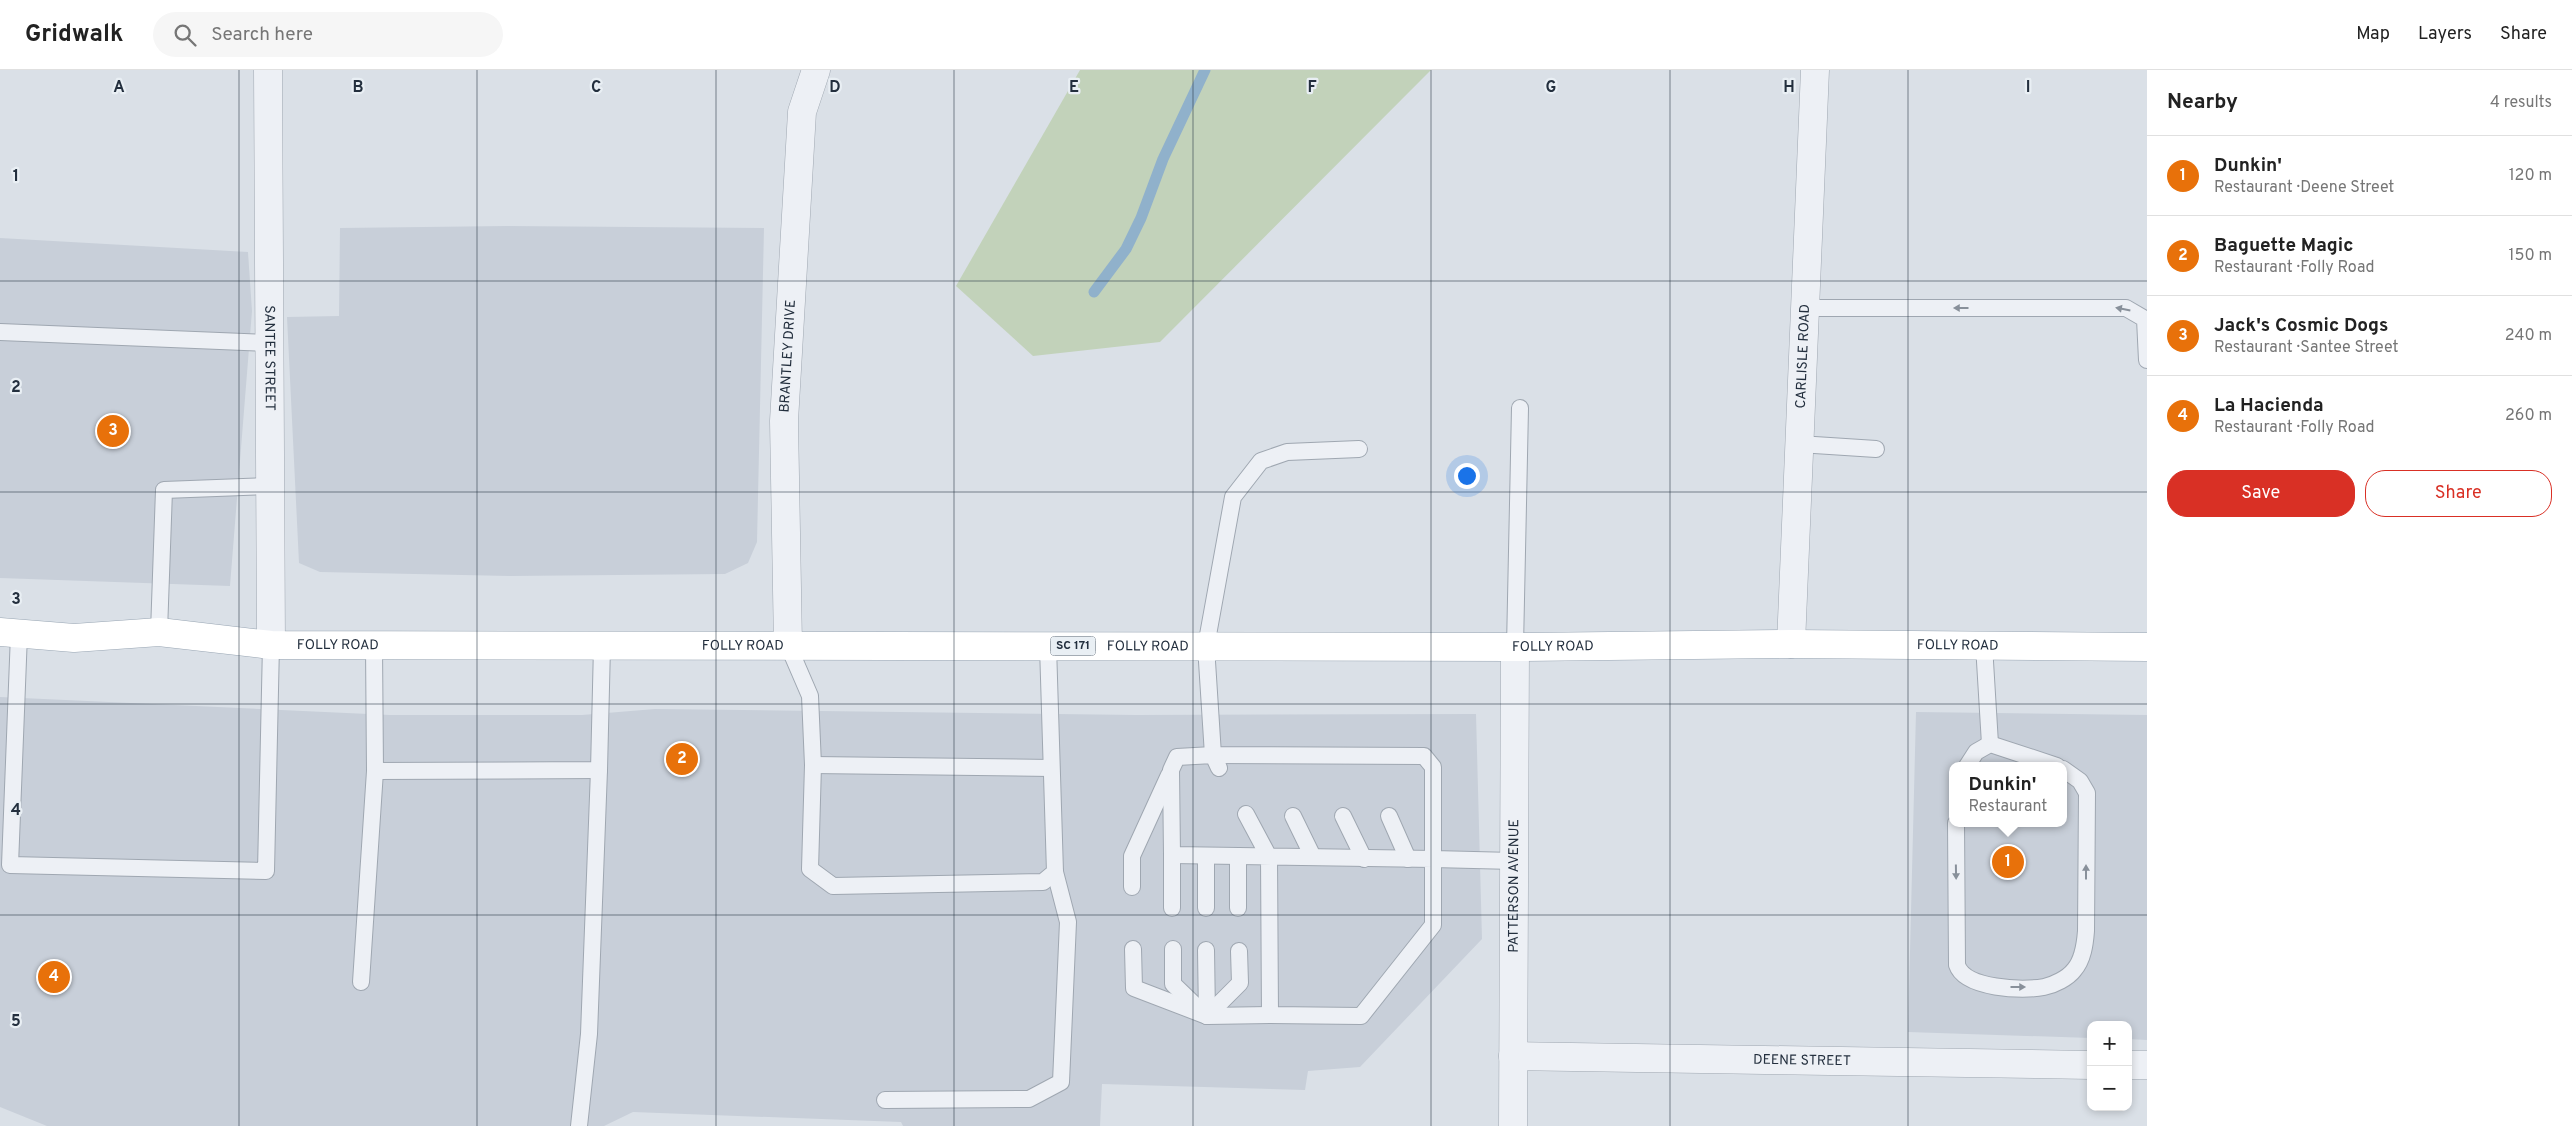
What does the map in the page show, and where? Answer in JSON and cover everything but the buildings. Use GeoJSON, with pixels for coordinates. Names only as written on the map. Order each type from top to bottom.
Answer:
{"type":"FeatureCollection","features":[{"type":"Feature","properties":{"kind":"main road","name":"FOLLY ROAD"},"geometry":{"type":"LineString","coordinates":[[9,633],[74,638],[159,632],[271,645],[374,646],[1515,647],[1791,644],[2147,647]]}},
{"type":"Feature","properties":{"kind":"street","name":"SANTEE STREET"},"geometry":{"type":"LineString","coordinates":[[268,70],[271,645]]}},
{"type":"Feature","properties":{"kind":"street","name":"BRANTLEY DRIVE"},"geometry":{"type":"LineString","coordinates":[[788,645],[784,421],[802,112],[816,70]]}},
{"type":"Feature","properties":{"kind":"street","name":"CARLISLE ROAD"},"geometry":{"type":"LineString","coordinates":[[1791,644],[1815,70]]}},
{"type":"Feature","properties":{"kind":"street","name":"PATTERSON AVENUE"},"geometry":{"type":"LineString","coordinates":[[1513,1126],[1515,647]]}},
{"type":"Feature","properties":{"kind":"street","name":"DEENE STREET"},"geometry":{"type":"LineString","coordinates":[[1514,1056],[2087,1064]]}},
{"type":"Feature","properties":{"kind":"street"},"geometry":{"type":"LineString","coordinates":[[2132,1065],[2147,1065]]}},
{"type":"Feature","properties":{"kind":"lane"},"geometry":{"type":"LineString","coordinates":[[1805,308],[2126,308],[2145,319],[2147,360]]}},
{"type":"Feature","properties":{"kind":"lane"},"geometry":{"type":"LineString","coordinates":[[0,332],[269,344]]}},
{"type":"Feature","properties":{"kind":"lane"},"geometry":{"type":"LineString","coordinates":[[1515,647],[1520,408]]}},
{"type":"Feature","properties":{"kind":"lane"},"geometry":{"type":"LineString","coordinates":[[1799,444],[1876,449]]}},
{"type":"Feature","properties":{"kind":"lane"},"geometry":{"type":"LineString","coordinates":[[1216,761],[1206,646],[1232,497],[1261,461],[1287,452],[1359,449]]}},
{"type":"Feature","properties":{"kind":"lane"},"geometry":{"type":"LineString","coordinates":[[159,632],[164,490],[270,486]]}},
{"type":"Feature","properties":{"kind":"lane"},"geometry":{"type":"LineString","coordinates":[[9,633],[10,865],[266,871],[271,645]]}},
{"type":"Feature","properties":{"kind":"lane"},"geometry":{"type":"LineString","coordinates":[[788,645],[810,696],[813,765],[810,869],[833,886],[1043,882],[1055,872]]}},
{"type":"Feature","properties":{"kind":"lane"},"geometry":{"type":"LineString","coordinates":[[1984,645],[1990,744]]}},
{"type":"Feature","properties":{"kind":"lane"},"geometry":{"type":"LineString","coordinates":[[361,982],[375,771],[374,646]]}},
{"type":"Feature","properties":{"kind":"lane"},"geometry":{"type":"LineString","coordinates":[[579,1126],[589,1034],[602,646]]}},
{"type":"Feature","properties":{"kind":"lane"},"geometry":{"type":"LineString","coordinates":[[885,1100],[1029,1099],[1061,1082],[1068,922],[1055,872],[1048,646]]}},
{"type":"Feature","properties":{"kind":"lane"},"geometry":{"type":"LineString","coordinates":[[1970,762],[1976,752],[1990,744],[2045,762]]}},
{"type":"Feature","properties":{"kind":"lane"},"geometry":{"type":"LineString","coordinates":[[1132,887],[1132,856],[1177,757],[1216,761],[1364,762],[1424,756],[1433,767],[1433,925],[1361,1016],[1207,1016],[1134,988],[1133,949]]}},
{"type":"Feature","properties":{"kind":"lane"},"geometry":{"type":"LineString","coordinates":[[813,765],[1051,768]]}},
{"type":"Feature","properties":{"kind":"lane"},"geometry":{"type":"LineString","coordinates":[[375,771],[599,770]]}},
{"type":"Feature","properties":{"kind":"lane"},"geometry":{"type":"LineString","coordinates":[[1171,770],[1172,908]]}},
{"type":"Feature","properties":{"kind":"lane"},"geometry":{"type":"LineString","coordinates":[[1956,827],[1957,965],[1959,972],[1964,977],[1986,985],[2010,988],[2044,987],[2060,981],[2075,970],[2084,951],[2086,931],[2087,793],[2080,781],[2067,772]]}},
{"type":"Feature","properties":{"kind":"lane"},"geometry":{"type":"LineString","coordinates":[[1246,814],[1269,857],[1270,1015]]}},
{"type":"Feature","properties":{"kind":"lane"},"geometry":{"type":"LineString","coordinates":[[1293,816],[1313,857]]}},
{"type":"Feature","properties":{"kind":"lane"},"geometry":{"type":"LineString","coordinates":[[1343,816],[1364,859]]}},
{"type":"Feature","properties":{"kind":"lane"},"geometry":{"type":"LineString","coordinates":[[1389,816],[1408,859]]}},
{"type":"Feature","properties":{"kind":"lane"},"geometry":{"type":"LineString","coordinates":[[1172,855],[1514,860]]}},
{"type":"Feature","properties":{"kind":"lane"},"geometry":{"type":"LineString","coordinates":[[1206,856],[1206,908]]}},
{"type":"Feature","properties":{"kind":"lane"},"geometry":{"type":"LineString","coordinates":[[1238,856],[1238,908]]}},
{"type":"Feature","properties":{"kind":"lane"},"geometry":{"type":"LineString","coordinates":[[1174,949],[1173,984],[1207,1016]]}},
{"type":"Feature","properties":{"kind":"lane"},"geometry":{"type":"LineString","coordinates":[[1206,950],[1207,1016]]}},
{"type":"Feature","properties":{"kind":"lane"},"geometry":{"type":"LineString","coordinates":[[1207,1016],[1240,983],[1239,950]]}},
{"type":"Feature","properties":{"kind":"shaded area"},"geometry":{"type":"Polygon","coordinates":[[[507,226],[764,228],[757,542],[748,563],[725,574],[510,576],[320,572],[299,563],[287,317],[339,316],[340,228],[507,226]]]}},
{"type":"Feature","properties":{"kind":"shaded area"},"geometry":{"type":"Polygon","coordinates":[[[0,238],[248,252],[252,311],[230,586],[0,578],[0,238]]]}},
{"type":"Feature","properties":{"kind":"shaded area"},"geometry":{"type":"Polygon","coordinates":[[[0,697],[390,715],[582,715],[655,709],[1136,715],[1476,714],[1482,939],[1360,1067],[1308,1071],[1305,1090],[1102,1084],[1100,1126],[903,1126],[901,1122],[633,1112],[604,1126],[47,1126],[0,1107],[0,697]]]}},
{"type":"Feature","properties":{"kind":"shaded area"},"geometry":{"type":"Polygon","coordinates":[[[1916,712],[2147,715],[2147,1040],[2132,1039],[2132,1021],[2087,1021],[2087,1038],[1908,1032],[1916,712]]]}},
{"type":"Feature","properties":{"kind":"green space"},"geometry":{"type":"Polygon","coordinates":[[[1080,70],[1431,70],[1160,342],[1033,356],[956,286],[1080,70]]]}},
{"type":"Feature","properties":{"kind":"waterway"},"geometry":{"type":"LineString","coordinates":[[1094,292],[1126,249],[1141,218],[1163,159],[1205,70]]}},
{"type":"Feature","properties":{"kind":"place","name":"Jack's Cosmic Dogs"},"geometry":{"type":"Point","coordinates":[113,431]}},
{"type":"Feature","properties":{"kind":"place","name":"Baguette Magic"},"geometry":{"type":"Point","coordinates":[682,759]}},
{"type":"Feature","properties":{"kind":"place","name":"Dunkin'"},"geometry":{"type":"Point","coordinates":[2008,862]}},
{"type":"Feature","properties":{"kind":"place","name":"La Hacienda"},"geometry":{"type":"Point","coordinates":[54,977]}}]}
